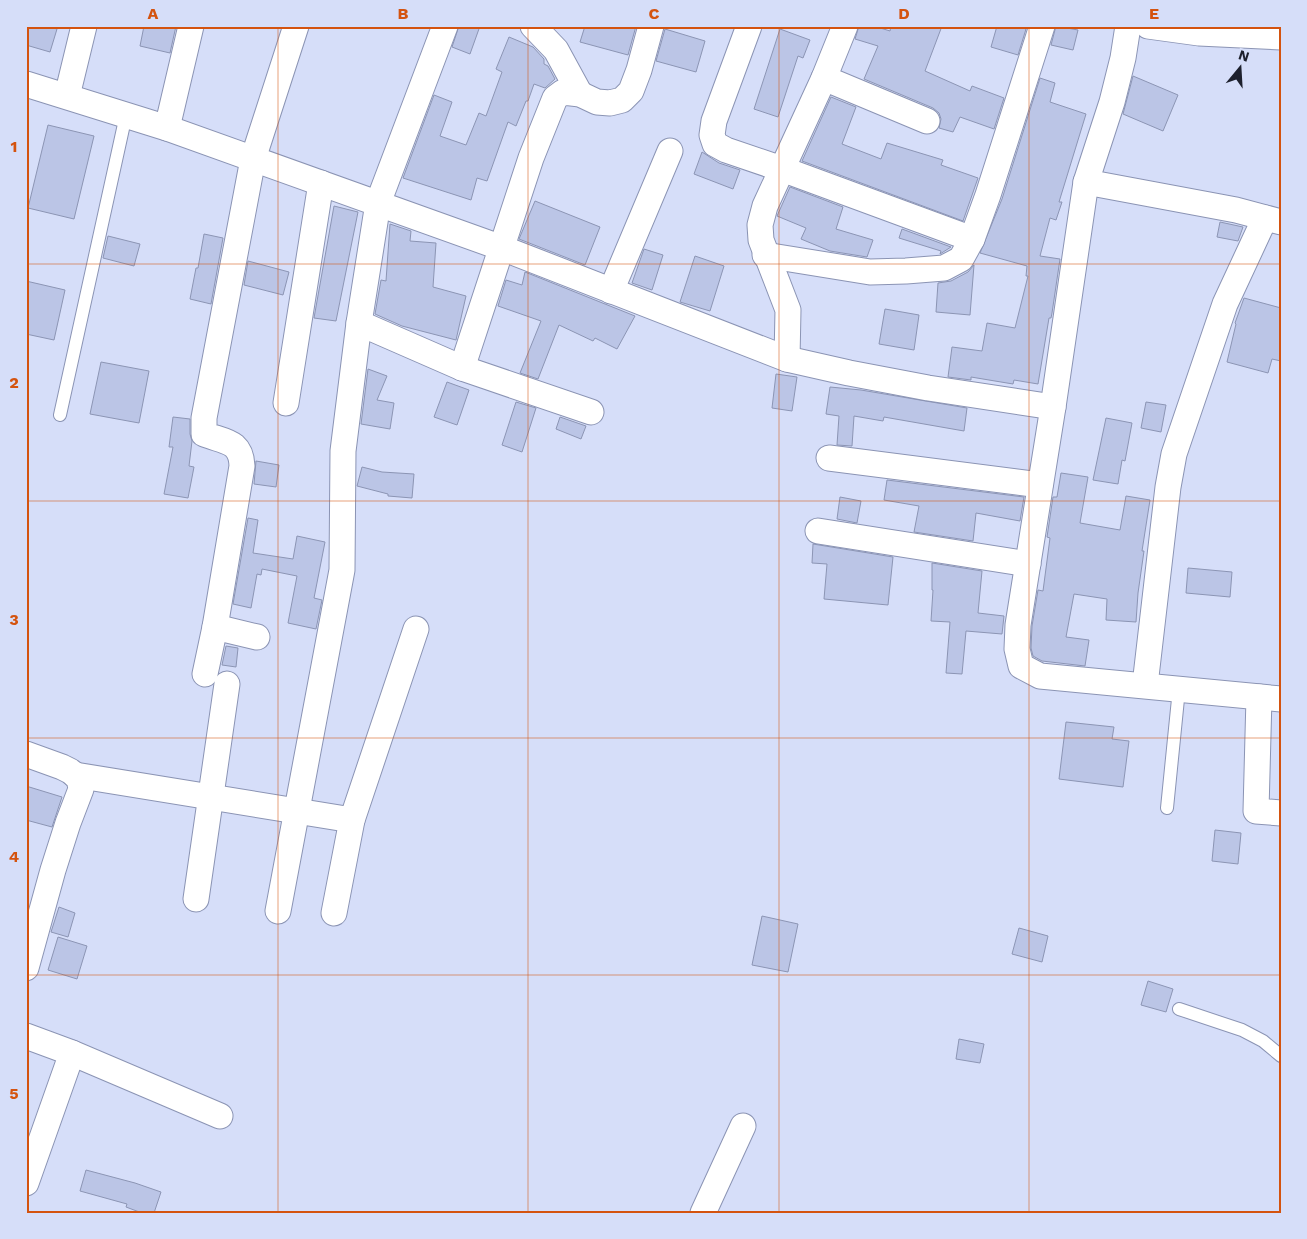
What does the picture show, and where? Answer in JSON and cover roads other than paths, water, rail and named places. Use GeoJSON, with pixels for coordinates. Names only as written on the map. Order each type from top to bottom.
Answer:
{"type":"FeatureCollection","features":[{"type":"Feature","properties":{"kind":"street"},"geometry":{"type":"LineString","coordinates":[[67,96],[84,26]]}},
{"type":"Feature","properties":{"kind":"street"},"geometry":{"type":"LineString","coordinates":[[166,128],[190,26]]}},
{"type":"Feature","properties":{"kind":"street"},"geometry":{"type":"LineString","coordinates":[[205,674],[242,466],[240,450],[233,444],[204,434],[204,418],[253,159],[296,26]]}},
{"type":"Feature","properties":{"kind":"street"},"geometry":{"type":"LineString","coordinates":[[278,911],[342,570],[343,451],[359,323],[378,203],[444,26]]}},
{"type":"Feature","properties":{"kind":"street"},"geometry":{"type":"LineString","coordinates":[[534,26],[556,50],[580,94]]}},
{"type":"Feature","properties":{"kind":"street"},"geometry":{"type":"LineString","coordinates":[[462,368],[530,158],[555,98],[563,92],[580,94],[597,102],[610,103],[622,100],[631,91],[651,26]]}},
{"type":"Feature","properties":{"kind":"street"},"geometry":{"type":"LineString","coordinates":[[749,26],[714,121],[712,136],[715,144],[726,150],[782,168],[972,238]]}},
{"type":"Feature","properties":{"kind":"street"},"geometry":{"type":"LineString","coordinates":[[787,359],[788,310],[765,255],[761,240],[760,224],[765,206],[846,26]]}},
{"type":"Feature","properties":{"kind":"street"},"geometry":{"type":"LineString","coordinates":[[765,255],[870,272],[944,268],[961,259],[972,238],[1042,26]]}},
{"type":"Feature","properties":{"kind":"street"},"geometry":{"type":"LineString","coordinates":[[1128,26],[1123,58],[1112,102],[1086,182],[1053,408],[1018,625],[1017,649],[1021,666],[1040,676],[1270,698],[1256,811],[1281,813]]}},
{"type":"Feature","properties":{"kind":"street"},"geometry":{"type":"LineString","coordinates":[[1148,26],[1199,33],[1281,37]]}},
{"type":"Feature","properties":{"kind":"street"},"geometry":{"type":"LineString","coordinates":[[824,78],[927,121]]}},
{"type":"Feature","properties":{"kind":"street"},"geometry":{"type":"LineString","coordinates":[[26,84],[166,128],[378,203],[502,248],[787,359],[928,388],[1053,408]]}},
{"type":"Feature","properties":{"kind":"street"},"geometry":{"type":"LineString","coordinates":[[611,291],[670,151]]}},
{"type":"Feature","properties":{"kind":"street"},"geometry":{"type":"LineString","coordinates":[[1086,182],[1236,210],[1273,220],[1225,304],[1174,454],[1168,487],[1145,685]]}},
{"type":"Feature","properties":{"kind":"street"},"geometry":{"type":"LineString","coordinates":[[286,402],[321,183]]}},
{"type":"Feature","properties":{"kind":"street"},"geometry":{"type":"LineString","coordinates":[[359,323],[462,368],[591,412]]}},
{"type":"Feature","properties":{"kind":"street"},"geometry":{"type":"LineString","coordinates":[[829,458],[1040,485]]}},
{"type":"Feature","properties":{"kind":"street"},"geometry":{"type":"LineString","coordinates":[[818,531],[1028,564]]}},
{"type":"Feature","properties":{"kind":"street"},"geometry":{"type":"LineString","coordinates":[[215,626],[257,638]]}},
{"type":"Feature","properties":{"kind":"street"},"geometry":{"type":"LineString","coordinates":[[334,913],[352,820],[416,629]]}},
{"type":"Feature","properties":{"kind":"street"},"geometry":{"type":"LineString","coordinates":[[196,899],[227,684]]}},
{"type":"Feature","properties":{"kind":"street"},"geometry":{"type":"LineString","coordinates":[[26,754],[62,767],[76,775],[352,820]]}},
{"type":"Feature","properties":{"kind":"street"},"geometry":{"type":"LineString","coordinates":[[26,968],[50,880],[81,788],[79,778],[76,775]]}},
{"type":"Feature","properties":{"kind":"street"},"geometry":{"type":"LineString","coordinates":[[26,1036],[72,1053],[220,1116]]}},
{"type":"Feature","properties":{"kind":"street"},"geometry":{"type":"LineString","coordinates":[[26,1183],[72,1053]]}},
{"type":"Feature","properties":{"kind":"street"},"geometry":{"type":"LineString","coordinates":[[703,1213],[743,1126]]}},
{"type":"Feature","properties":{"kind":"lane"},"geometry":{"type":"LineString","coordinates":[[60,415],[126,115]]}},
{"type":"Feature","properties":{"kind":"lane"},"geometry":{"type":"LineString","coordinates":[[1167,808],[1179,689]]}},
{"type":"Feature","properties":{"kind":"lane"},"geometry":{"type":"LineString","coordinates":[[1179,1009],[1242,1030],[1263,1041],[1281,1056]]}}]}
